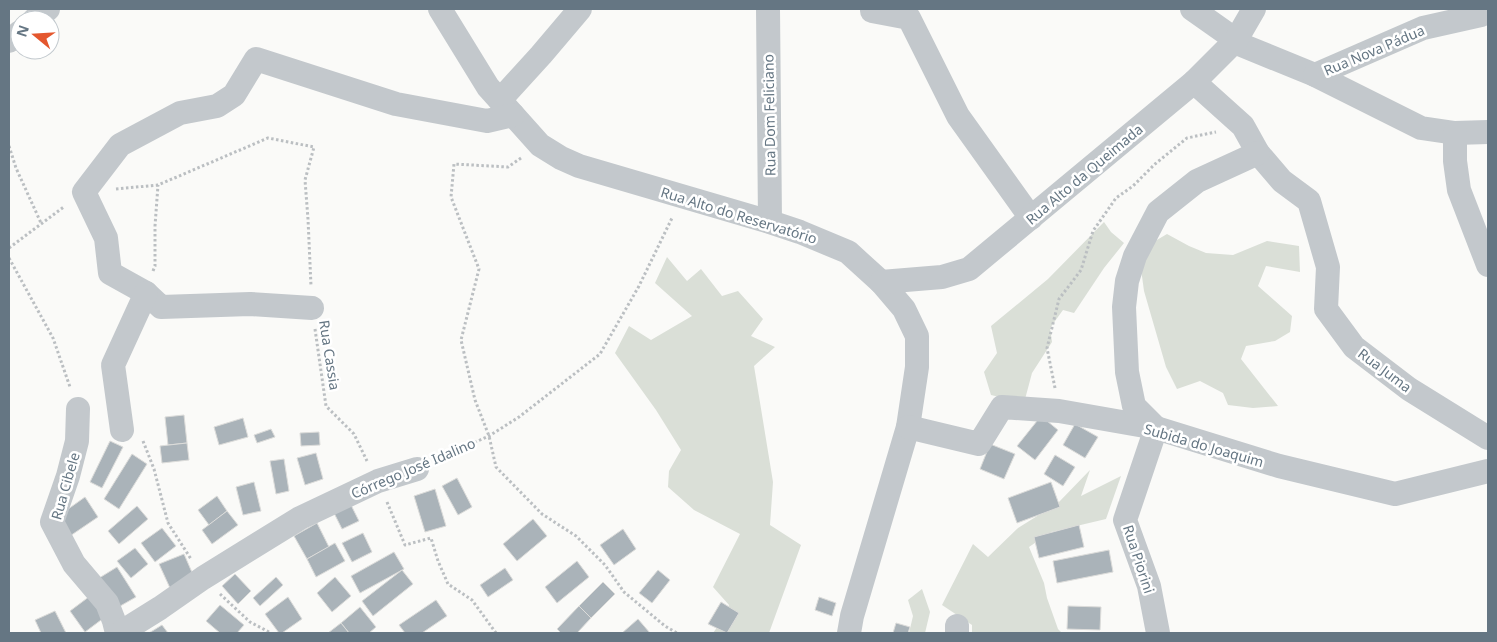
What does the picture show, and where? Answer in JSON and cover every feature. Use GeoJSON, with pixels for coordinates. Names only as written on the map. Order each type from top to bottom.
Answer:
{"type":"FeatureCollection","features":[{"type":"Feature","properties":{"kind":"street","name":"Rua Alto do Reservatório"},"geometry":{"type":"LineString","coordinates":[[440,9],[488,87],[540,145],[579,166],[770,222],[848,252],[880,282],[904,309],[917,336],[918,367],[908,427],[852,616],[849,633]]}},
{"type":"Feature","properties":{"kind":"street"},"geometry":{"type":"LineString","coordinates":[[312,308],[250,304],[161,307],[146,293],[110,273],[106,238],[84,192],[120,145],[180,114],[218,106],[234,95],[256,59],[396,104],[487,121],[506,107],[541,55],[580,9]]}},
{"type":"Feature","properties":{"kind":"street","name":"Rua Dom Feliciano"},"geometry":{"type":"LineString","coordinates":[[768,9],[770,222]]}},
{"type":"Feature","properties":{"kind":"street"},"geometry":{"type":"LineString","coordinates":[[872,9],[872,11],[909,18],[958,116],[1031,218]]}},
{"type":"Feature","properties":{"kind":"street","name":"Rua Nova Pádua"},"geometry":{"type":"LineString","coordinates":[[1192,9],[1235,41],[1315,75],[1424,28],[1488,12]]}},
{"type":"Feature","properties":{"kind":"street","name":"Rua Alto da Queimada"},"geometry":{"type":"LineString","coordinates":[[880,282],[942,277],[969,269],[1194,82],[1235,41],[1254,9]]}},
{"type":"Feature","properties":{"kind":"street"},"geometry":{"type":"LineString","coordinates":[[1315,75],[1421,128],[1455,133],[1488,132]]}},
{"type":"Feature","properties":{"kind":"street","name":"Rua Juma"},"geometry":{"type":"LineString","coordinates":[[1194,82],[1243,126],[1258,153],[1282,181],[1309,201],[1328,268],[1326,309],[1354,347],[1409,389],[1488,438]]}},
{"type":"Feature","properties":{"kind":"street"},"geometry":{"type":"LineString","coordinates":[[1455,133],[1455,161],[1459,190],[1488,265]]}},
{"type":"Feature","properties":{"kind":"street"},"geometry":{"type":"LineString","coordinates":[[1156,428],[1134,406],[1127,372],[1124,306],[1127,282],[1135,256],[1158,212],[1197,181],[1258,153]]}},
{"type":"Feature","properties":{"kind":"street"},"geometry":{"type":"LineString","coordinates":[[122,430],[114,364],[146,293]]}},
{"type":"Feature","properties":{"kind":"street","name":"Subida do Joaquim"},"geometry":{"type":"LineString","coordinates":[[908,427],[979,444],[1002,407],[1060,411],[1156,428],[1279,466],[1395,494],[1488,471]]}},
{"type":"Feature","properties":{"kind":"street","name":"Rua Cibele"},"geometry":{"type":"LineString","coordinates":[[78,409],[77,441],[68,476],[52,522],[74,564],[107,603],[119,633]]}},
{"type":"Feature","properties":{"kind":"street","name":"Rua Piorini"},"geometry":{"type":"LineString","coordinates":[[1156,428],[1125,520],[1149,586],[1158,633]]}},
{"type":"Feature","properties":{"kind":"street","name":"Córrego José Idalino"},"geometry":{"type":"LineString","coordinates":[[119,633],[300,518],[378,481],[417,469]]}},
{"type":"Feature","properties":{"kind":"path"},"geometry":{"type":"LineString","coordinates":[[1060,411],[1047,348],[1058,300],[1080,270],[1093,231],[1116,198],[1133,186],[1155,164],[1188,138],[1243,126]]}},
{"type":"Feature","properties":{"kind":"path","name":"Rua Cassia"},"geometry":{"type":"LineString","coordinates":[[158,185],[268,138],[314,147],[304,180],[308,219],[312,308],[326,406],[354,434],[378,481],[405,545],[430,538],[448,584],[472,600],[496,633]]}},
{"type":"Feature","properties":{"kind":"path"},"geometry":{"type":"LineString","coordinates":[[540,145],[508,167],[454,164],[451,197],[479,269],[461,340],[475,400],[490,436],[496,467],[542,514],[576,536],[605,565],[624,592],[664,626],[677,633]]}},
{"type":"Feature","properties":{"kind":"path"},"geometry":{"type":"LineString","coordinates":[[9,146],[16,168],[41,224]]}},
{"type":"Feature","properties":{"kind":"path"},"geometry":{"type":"LineString","coordinates":[[9,248],[84,192],[158,185],[155,266],[146,293]]}},
{"type":"Feature","properties":{"kind":"path","name":"Córrego José Idalino"},"geometry":{"type":"LineString","coordinates":[[417,469],[490,436],[519,417],[600,354],[639,286],[682,197]]}},
{"type":"Feature","properties":{"kind":"path"},"geometry":{"type":"LineString","coordinates":[[203,578],[250,622],[271,633]]}},
{"type":"Feature","properties":{"kind":"shaded area"},"geometry":{"type":"Polygon","coordinates":[[[1104,222],[1111,232],[1124,243],[1104,268],[1074,313],[1063,310],[1050,328],[1052,342],[1032,373],[1024,403],[991,395],[984,372],[997,353],[991,326],[1048,279],[1104,222]]]}},
{"type":"Feature","properties":{"kind":"shaded area"},"geometry":{"type":"Polygon","coordinates":[[[1167,234],[1206,253],[1233,255],[1267,241],[1299,246],[1300,272],[1266,266],[1258,286],[1292,316],[1290,332],[1275,341],[1246,346],[1241,359],[1278,406],[1253,408],[1228,405],[1223,393],[1200,381],[1177,389],[1166,367],[1144,291],[1141,269],[1150,244],[1167,234]]]}},
{"type":"Feature","properties":{"kind":"shaded area"},"geometry":{"type":"Polygon","coordinates":[[[667,257],[687,281],[701,269],[722,296],[738,291],[763,319],[751,336],[775,347],[754,366],[773,482],[770,525],[801,545],[769,633],[713,633],[723,619],[729,605],[713,587],[740,534],[694,510],[668,487],[669,471],[681,450],[656,410],[615,353],[629,326],[651,340],[692,316],[655,283],[667,257]]]}},
{"type":"Feature","properties":{"kind":"shaded area"},"geometry":{"type":"Polygon","coordinates":[[[1090,470],[1081,496],[1121,476],[1106,519],[1051,532],[1029,547],[1044,583],[1058,629],[1062,633],[972,633],[972,625],[942,605],[973,544],[988,557],[1018,528],[1058,503],[1090,470]]]}},
{"type":"Feature","properties":{"kind":"shaded area"},"geometry":{"type":"Polygon","coordinates":[[[922,589],[930,612],[925,633],[909,633],[913,616],[908,600],[922,589]]]}},
{"type":"Feature","properties":{"kind":"building"},"geometry":{"type":"Polygon","coordinates":[[[184,415],[187,443],[168,445],[165,417],[184,415]]]}},
{"type":"Feature","properties":{"kind":"building"},"geometry":{"type":"Polygon","coordinates":[[[1041,416],[1058,430],[1035,460],[1017,446],[1041,416]]]}},
{"type":"Feature","properties":{"kind":"building"},"geometry":{"type":"Polygon","coordinates":[[[243,418],[248,437],[219,445],[214,427],[243,418]]]}},
{"type":"Feature","properties":{"kind":"building"},"geometry":{"type":"Polygon","coordinates":[[[1075,424],[1098,437],[1085,458],[1063,445],[1075,424]]]}},
{"type":"Feature","properties":{"kind":"building"},"geometry":{"type":"Polygon","coordinates":[[[271,429],[275,437],[257,443],[254,435],[271,429]]]}},
{"type":"Feature","properties":{"kind":"building"},"geometry":{"type":"Polygon","coordinates":[[[319,432],[320,445],[301,446],[300,433],[319,432]]]}},
{"type":"Feature","properties":{"kind":"building"},"geometry":{"type":"Polygon","coordinates":[[[110,441],[123,447],[102,488],[90,482],[110,441]]]}},
{"type":"Feature","properties":{"kind":"building"},"geometry":{"type":"Polygon","coordinates":[[[187,443],[189,460],[162,463],[160,446],[187,443]]]}},
{"type":"Feature","properties":{"kind":"building"},"geometry":{"type":"Polygon","coordinates":[[[990,444],[1015,454],[1004,479],[980,469],[990,444]]]}},
{"type":"Feature","properties":{"kind":"building"},"geometry":{"type":"Polygon","coordinates":[[[316,453],[323,479],[305,485],[297,458],[316,453]]]}},
{"type":"Feature","properties":{"kind":"building"},"geometry":{"type":"Polygon","coordinates":[[[132,454],[147,464],[119,509],[104,499],[132,454]]]}},
{"type":"Feature","properties":{"kind":"building"},"geometry":{"type":"Polygon","coordinates":[[[1055,455],[1075,467],[1063,486],[1044,474],[1055,455]]]}},
{"type":"Feature","properties":{"kind":"building"},"geometry":{"type":"Polygon","coordinates":[[[284,459],[289,491],[276,494],[270,461],[284,459]]]}},
{"type":"Feature","properties":{"kind":"building"},"geometry":{"type":"Polygon","coordinates":[[[457,478],[472,507],[458,515],[442,486],[457,478]]]}},
{"type":"Feature","properties":{"kind":"building"},"geometry":{"type":"Polygon","coordinates":[[[254,482],[261,511],[243,515],[236,487],[254,482]]]}},
{"type":"Feature","properties":{"kind":"building"},"geometry":{"type":"Polygon","coordinates":[[[1051,482],[1060,507],[1017,523],[1008,498],[1051,482]]]}},
{"type":"Feature","properties":{"kind":"building"},"geometry":{"type":"Polygon","coordinates":[[[435,489],[446,526],[425,532],[414,496],[435,489]]]}},
{"type":"Feature","properties":{"kind":"building"},"geometry":{"type":"Polygon","coordinates":[[[217,496],[227,511],[209,525],[198,510],[217,496]]]}},
{"type":"Feature","properties":{"kind":"building"},"geometry":{"type":"Polygon","coordinates":[[[85,497],[98,517],[70,536],[57,517],[85,497]]]}},
{"type":"Feature","properties":{"kind":"building"},"geometry":{"type":"Polygon","coordinates":[[[350,503],[359,521],[342,529],[333,511],[350,503]]]}},
{"type":"Feature","properties":{"kind":"building"},"geometry":{"type":"Polygon","coordinates":[[[137,506],[148,519],[119,544],[108,531],[137,506]]]}},
{"type":"Feature","properties":{"kind":"building"},"geometry":{"type":"Polygon","coordinates":[[[227,511],[238,525],[212,544],[202,530],[227,511]]]}},
{"type":"Feature","properties":{"kind":"building"},"geometry":{"type":"Polygon","coordinates":[[[533,519],[547,536],[517,561],[503,544],[533,519]]]}},
{"type":"Feature","properties":{"kind":"building"},"geometry":{"type":"Polygon","coordinates":[[[317,523],[329,547],[307,559],[294,536],[317,523]]]}},
{"type":"Feature","properties":{"kind":"building"},"geometry":{"type":"Polygon","coordinates":[[[1079,525],[1084,547],[1039,558],[1034,537],[1079,525]]]}},
{"type":"Feature","properties":{"kind":"building"},"geometry":{"type":"Polygon","coordinates":[[[162,528],[176,546],[155,562],[141,543],[162,528]]]}},
{"type":"Feature","properties":{"kind":"building"},"geometry":{"type":"Polygon","coordinates":[[[623,529],[636,549],[614,565],[600,545],[623,529]]]}},
{"type":"Feature","properties":{"kind":"building"},"geometry":{"type":"Polygon","coordinates":[[[363,533],[372,552],[352,562],[342,543],[363,533]]]}},
{"type":"Feature","properties":{"kind":"building"},"geometry":{"type":"Polygon","coordinates":[[[335,543],[345,561],[316,577],[307,559],[335,543]]]}},
{"type":"Feature","properties":{"kind":"building"},"geometry":{"type":"Polygon","coordinates":[[[135,548],[148,564],[131,578],[117,561],[135,548]]]}},
{"type":"Feature","properties":{"kind":"building"},"geometry":{"type":"Polygon","coordinates":[[[1109,550],[1113,572],[1057,583],[1053,561],[1109,550]]]}},
{"type":"Feature","properties":{"kind":"building"},"geometry":{"type":"Polygon","coordinates":[[[394,552],[404,569],[360,593],[351,576],[394,552]]]}},
{"type":"Feature","properties":{"kind":"building"},"geometry":{"type":"Polygon","coordinates":[[[184,554],[194,577],[170,588],[159,564],[184,554]]]}},
{"type":"Feature","properties":{"kind":"building"},"geometry":{"type":"Polygon","coordinates":[[[577,561],[589,577],[557,603],[545,587],[577,561]]]}},
{"type":"Feature","properties":{"kind":"building"},"geometry":{"type":"Polygon","coordinates":[[[117,567],[136,597],[115,609],[96,580],[117,567]]]}},
{"type":"Feature","properties":{"kind":"building"},"geometry":{"type":"Polygon","coordinates":[[[505,568],[513,580],[488,597],[480,585],[505,568]]]}},
{"type":"Feature","properties":{"kind":"building"},"geometry":{"type":"Polygon","coordinates":[[[402,570],[413,584],[373,616],[362,601],[402,570]]]}},
{"type":"Feature","properties":{"kind":"building"},"geometry":{"type":"Polygon","coordinates":[[[658,570],[670,580],[652,603],[639,593],[658,570]]]}},
{"type":"Feature","properties":{"kind":"building"},"geometry":{"type":"Polygon","coordinates":[[[235,574],[251,591],[238,604],[222,586],[235,574]]]}},
{"type":"Feature","properties":{"kind":"building"},"geometry":{"type":"Polygon","coordinates":[[[276,577],[283,585],[260,606],[253,598],[276,577]]]}},
{"type":"Feature","properties":{"kind":"building"},"geometry":{"type":"Polygon","coordinates":[[[335,577],[351,596],[332,612],[317,593],[335,577]]]}},
{"type":"Feature","properties":{"kind":"building"},"geometry":{"type":"Polygon","coordinates":[[[603,582],[615,594],[591,618],[579,606],[603,582]]]}},
{"type":"Feature","properties":{"kind":"building"},"geometry":{"type":"Polygon","coordinates":[[[90,596],[105,617],[85,632],[70,611],[90,596]]]}},
{"type":"Feature","properties":{"kind":"building"},"geometry":{"type":"Polygon","coordinates":[[[288,597],[302,619],[282,633],[279,633],[265,614],[288,597]]]}},
{"type":"Feature","properties":{"kind":"building"},"geometry":{"type":"Polygon","coordinates":[[[819,597],[836,603],[832,616],[815,610],[819,597]]]}},
{"type":"Feature","properties":{"kind":"building"},"geometry":{"type":"Polygon","coordinates":[[[436,600],[447,616],[422,633],[405,633],[399,625],[436,600]]]}},
{"type":"Feature","properties":{"kind":"building"},"geometry":{"type":"Polygon","coordinates":[[[721,602],[739,613],[727,633],[708,624],[721,602]]]}},
{"type":"Feature","properties":{"kind":"building"},"geometry":{"type":"Polygon","coordinates":[[[220,605],[244,625],[237,633],[220,633],[206,621],[220,605]]]}},
{"type":"Feature","properties":{"kind":"building"},"geometry":{"type":"Polygon","coordinates":[[[579,606],[591,618],[577,633],[561,633],[557,629],[579,606]]]}},
{"type":"Feature","properties":{"kind":"building"},"geometry":{"type":"Polygon","coordinates":[[[1068,606],[1101,607],[1100,630],[1067,629],[1068,606]]]}},
{"type":"Feature","properties":{"kind":"building"},"geometry":{"type":"Polygon","coordinates":[[[360,607],[376,627],[369,633],[349,633],[341,623],[360,607]]]}},
{"type":"Feature","properties":{"kind":"building"},"geometry":{"type":"Polygon","coordinates":[[[55,611],[66,633],[41,633],[35,620],[55,611]]]}},
{"type":"Feature","properties":{"kind":"building"},"geometry":{"type":"Polygon","coordinates":[[[638,619],[650,633],[622,633],[638,619]]]}},
{"type":"Feature","properties":{"kind":"building"},"geometry":{"type":"Polygon","coordinates":[[[341,623],[349,633],[328,633],[341,623]]]}},
{"type":"Feature","properties":{"kind":"building"},"geometry":{"type":"Polygon","coordinates":[[[896,623],[910,627],[908,633],[893,633],[896,623]]]}},
{"type":"Feature","properties":{"kind":"building"},"geometry":{"type":"Polygon","coordinates":[[[162,625],[168,633],[149,633],[162,625]]]}}]}
